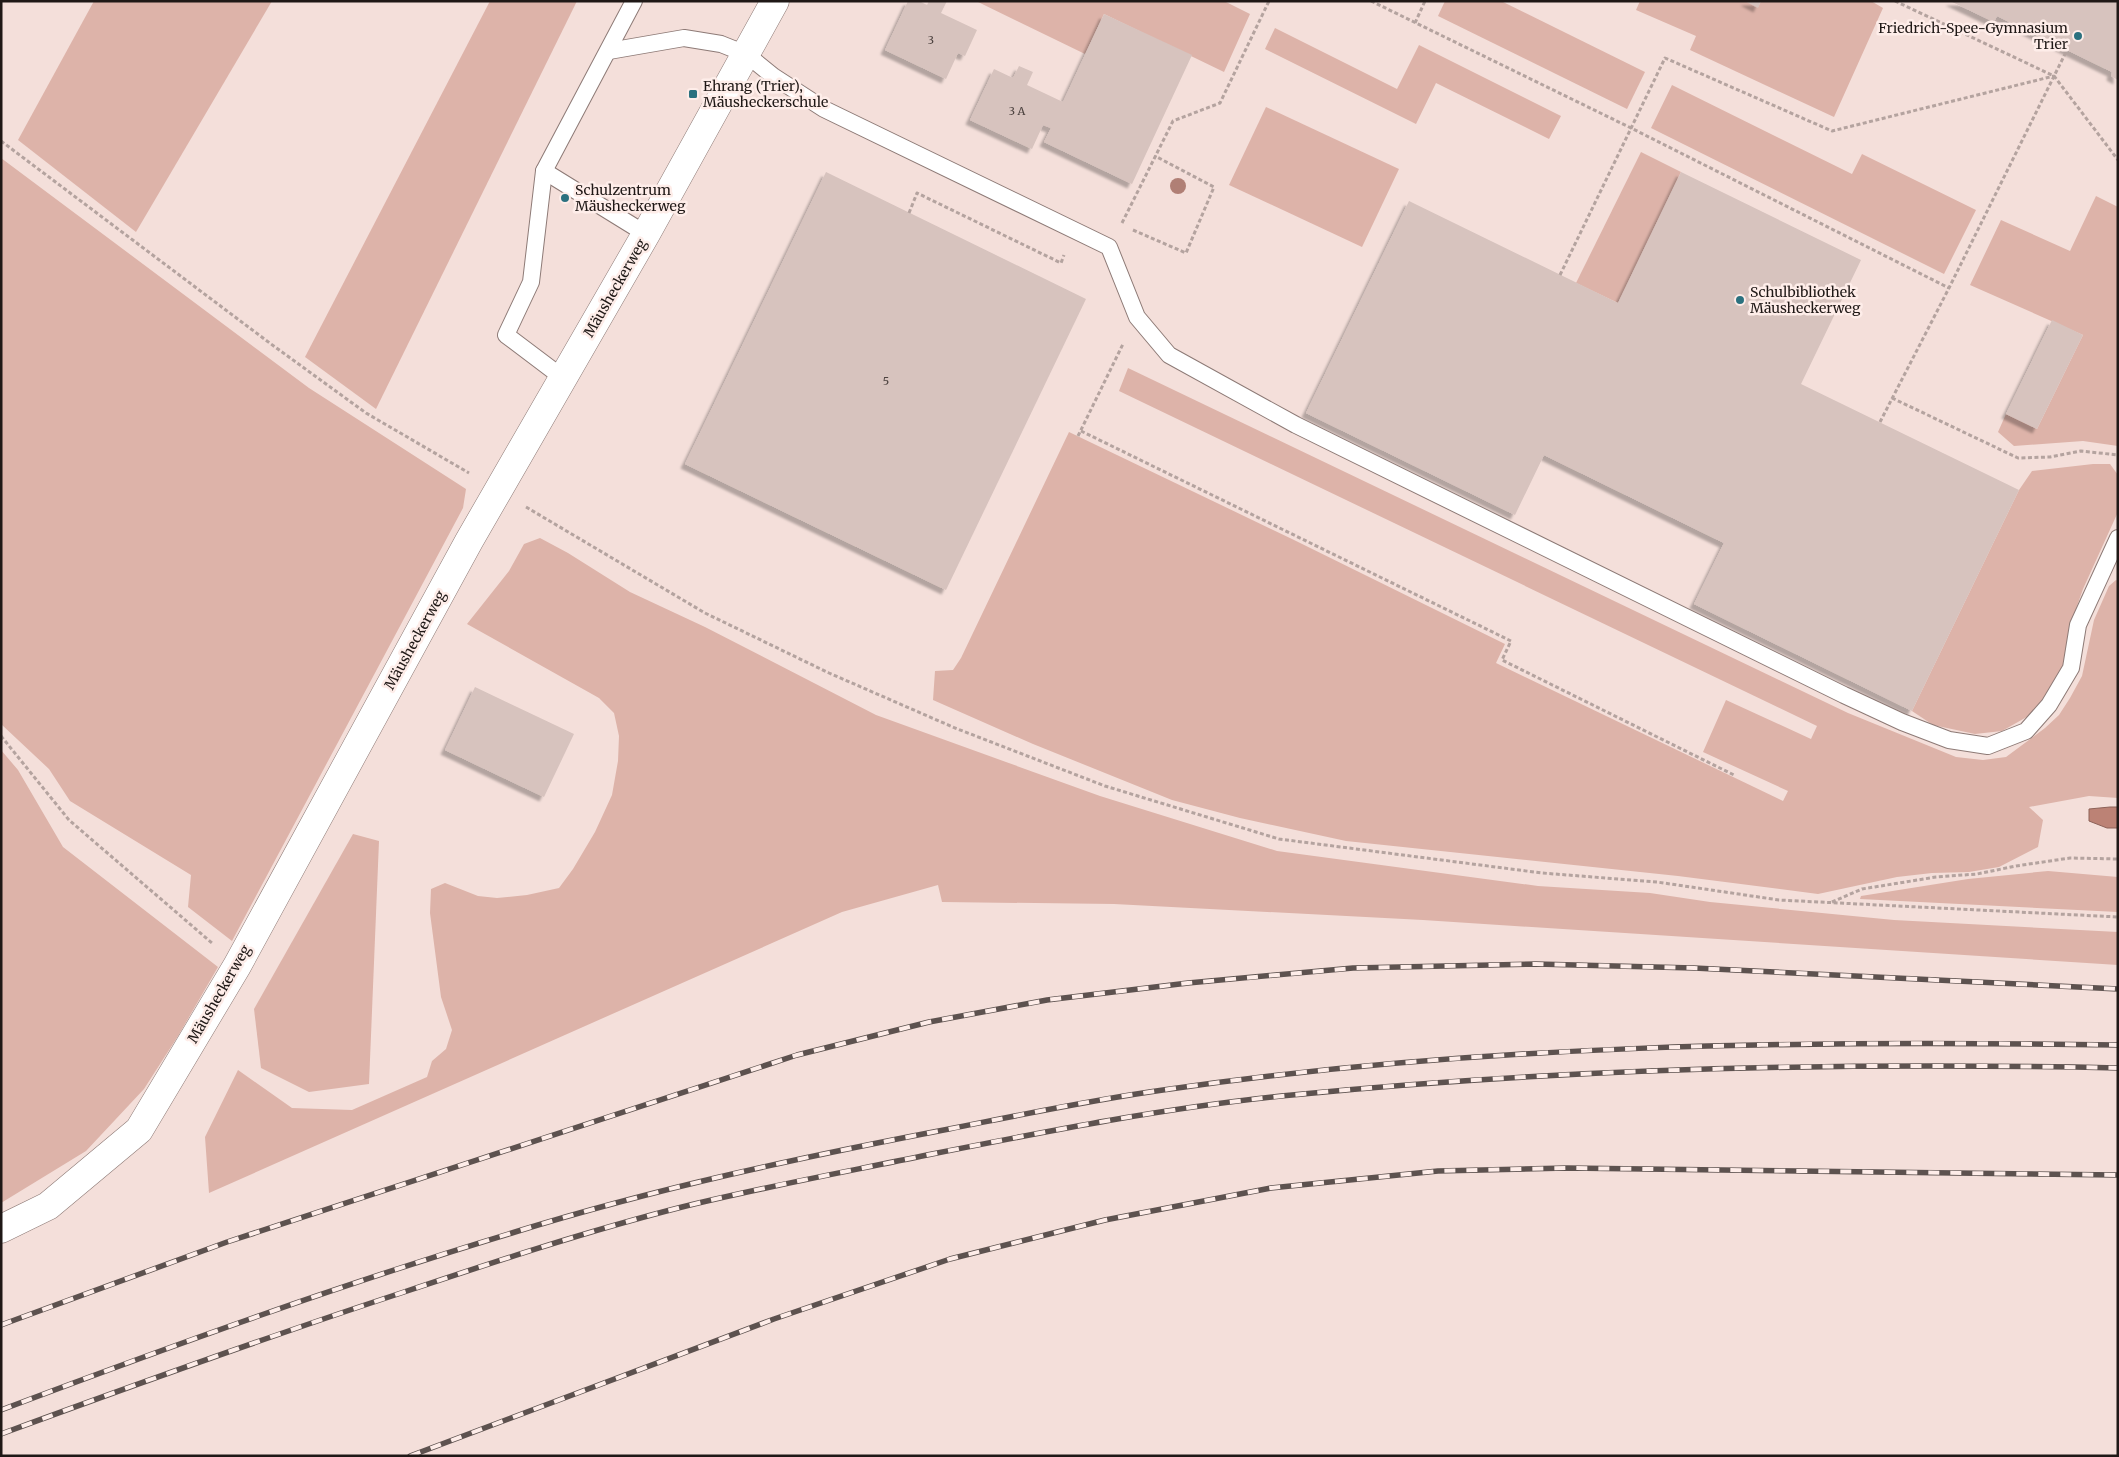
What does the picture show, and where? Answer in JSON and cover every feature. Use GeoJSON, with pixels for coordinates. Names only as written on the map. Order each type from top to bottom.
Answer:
{"type":"FeatureCollection","features":[{"type":"Feature","properties":{"kind":"street","name":"Mäusheckerweg"},"geometry":{"type":"LineString","coordinates":[[1,1229],[48,1206],[139,1130],[237,966],[469,541],[646,234],[774,1]]}},
{"type":"Feature","properties":{"kind":"lane"},"geometry":{"type":"LineString","coordinates":[[563,378],[506,335],[531,282],[544,171],[634,1]]}},
{"type":"Feature","properties":{"kind":"lane"},"geometry":{"type":"LineString","coordinates":[[609,51],[684,38],[722,44],[746,54],[773,76],[824,109],[1109,247],[1137,317],[1169,355],[1296,425],[1844,695],[1902,722],[1949,740],[1988,746],[2026,731],[2049,704],[2071,668],[2078,625],[2118,538]]}},
{"type":"Feature","properties":{"kind":"lane"},"geometry":{"type":"LineString","coordinates":[[544,171],[646,234]]}},
{"type":"Feature","properties":{"kind":"path"},"geometry":{"type":"LineString","coordinates":[[1125,216],[1173,121],[1220,103],[1269,1]]}},
{"type":"Feature","properties":{"kind":"path"},"geometry":{"type":"LineString","coordinates":[[1371,1],[1631,128],[1949,288]]}},
{"type":"Feature","properties":{"kind":"path"},"geometry":{"type":"LineString","coordinates":[[1415,22],[1424,1]]}},
{"type":"Feature","properties":{"kind":"path"},"geometry":{"type":"LineString","coordinates":[[1895,1],[2054,76],[2118,160]]}},
{"type":"Feature","properties":{"kind":"path"},"geometry":{"type":"LineString","coordinates":[[1880,422],[2067,50]]}},
{"type":"Feature","properties":{"kind":"path"},"geometry":{"type":"LineString","coordinates":[[1560,275],[1665,58],[1832,131],[2054,76]]}},
{"type":"Feature","properties":{"kind":"path"},"geometry":{"type":"LineString","coordinates":[[1,141],[366,413],[705,613],[829,673],[955,728],[1105,786],[1279,839],[1542,873],[1657,882],[1779,900],[2118,917]]}},
{"type":"Feature","properties":{"kind":"path"},"geometry":{"type":"LineString","coordinates":[[1120,225],[1186,253],[1214,187],[1154,156]]}},
{"type":"Feature","properties":{"kind":"path"},"geometry":{"type":"LineString","coordinates":[[909,213],[917,193],[1061,263],[1075,230]]}},
{"type":"Feature","properties":{"kind":"path"},"geometry":{"type":"LineString","coordinates":[[1078,436],[1137,317]]}},
{"type":"Feature","properties":{"kind":"path"},"geometry":{"type":"LineString","coordinates":[[1892,398],[2018,458],[2050,457],[2081,451],[2118,455]]}},
{"type":"Feature","properties":{"kind":"path"},"geometry":{"type":"LineString","coordinates":[[1081,431],[1511,641],[1502,660],[1734,775]]}},
{"type":"Feature","properties":{"kind":"path"},"geometry":{"type":"LineString","coordinates":[[1,736],[69,820],[237,966]]}},
{"type":"Feature","properties":{"kind":"path"},"geometry":{"type":"LineString","coordinates":[[1832,903],[1862,889],[1936,877],[1977,874],[2070,858],[2118,860]]}},
{"type":"Feature","properties":{"kind":"shaded area"},"geometry":{"type":"Polygon","coordinates":[[[94,1],[272,1],[136,232],[18,140],[94,1]]]}},
{"type":"Feature","properties":{"kind":"shaded area"},"geometry":{"type":"Polygon","coordinates":[[[490,1],[577,1],[376,409],[305,357],[490,1]]]}},
{"type":"Feature","properties":{"kind":"shaded area"},"geometry":{"type":"Polygon","coordinates":[[[976,1],[1224,1],[1250,14],[1224,72],[1104,14],[1085,54],[976,1]]]}},
{"type":"Feature","properties":{"kind":"shaded area"},"geometry":{"type":"Polygon","coordinates":[[[1445,1],[1501,1],[1645,72],[1627,109],[1438,16],[1445,1]]]}},
{"type":"Feature","properties":{"kind":"shaded area"},"geometry":{"type":"Polygon","coordinates":[[[1640,1],[1745,1],[1758,7],[1761,1],[1871,1],[1883,8],[1834,117],[1690,50],[1696,36],[1636,10],[1640,1]]]}},
{"type":"Feature","properties":{"kind":"shaded area"},"geometry":{"type":"Polygon","coordinates":[[[1275,28],[1397,89],[1419,45],[1561,116],[1549,139],[1436,83],[1416,124],[1265,49],[1275,28]]]}},
{"type":"Feature","properties":{"kind":"shaded area"},"geometry":{"type":"Polygon","coordinates":[[[1672,85],[1852,174],[1862,154],[1976,210],[1944,274],[1651,128],[1672,85]]]}},
{"type":"Feature","properties":{"kind":"shaded area"},"geometry":{"type":"Polygon","coordinates":[[[1266,107],[1399,169],[1362,247],[1229,185],[1266,107]]]}},
{"type":"Feature","properties":{"kind":"shaded area"},"geometry":{"type":"Polygon","coordinates":[[[1641,152],[1681,172],[1618,303],[1576,283],[1641,152]]]}},
{"type":"Feature","properties":{"kind":"shaded area"},"geometry":{"type":"Polygon","coordinates":[[[1,158],[309,388],[466,489],[463,508],[232,941],[188,907],[191,875],[70,801],[49,769],[1,724],[1,158]]]}},
{"type":"Feature","properties":{"kind":"shaded area"},"geometry":{"type":"Polygon","coordinates":[[[2096,196],[2118,207],[2118,446],[2083,441],[2014,446],[1998,432],[2006,414],[2037,429],[2083,335],[1970,285],[2001,220],[2070,251],[2096,196]]]}},
{"type":"Feature","properties":{"kind":"shaded area"},"geometry":{"type":"Polygon","coordinates":[[[1128,368],[1848,713],[1956,757],[1983,760],[2006,757],[2059,715],[2082,676],[2094,620],[2109,586],[2116,580],[2118,581],[2118,798],[2089,796],[2029,807],[2043,820],[2038,847],[1999,867],[1969,872],[1932,873],[1897,877],[1818,894],[1678,876],[1346,841],[1240,818],[1172,800],[1033,744],[933,700],[935,671],[953,670],[961,658],[1069,432],[1505,644],[1496,663],[1783,801],[1788,791],[1703,752],[1726,700],[1811,739],[1817,726],[1119,391],[1128,368]]]}},
{"type":"Feature","properties":{"kind":"shaded area"},"geometry":{"type":"Polygon","coordinates":[[[2093,464],[2110,464],[2118,475],[2118,512],[2083,589],[2070,626],[2066,660],[2049,690],[2032,714],[2002,731],[1975,734],[1933,725],[1912,711],[2019,490],[2032,471],[2093,464]]]}},
{"type":"Feature","properties":{"kind":"shaded area"},"geometry":{"type":"Polygon","coordinates":[[[540,538],[568,553],[630,592],[705,627],[876,715],[1100,796],[1277,851],[1538,886],[1650,893],[1710,902],[1894,920],[2118,932],[2118,965],[1423,920],[1114,904],[942,902],[938,885],[842,912],[209,1193],[205,1137],[238,1070],[292,1108],[352,1110],[427,1077],[432,1061],[446,1049],[452,1030],[441,997],[430,913],[431,889],[445,883],[478,896],[497,898],[527,895],[559,888],[573,869],[595,832],[612,795],[618,761],[619,736],[614,713],[599,698],[467,624],[509,571],[524,544],[540,538]]]}},
{"type":"Feature","properties":{"kind":"shaded area"},"geometry":{"type":"Polygon","coordinates":[[[1,750],[18,770],[63,847],[218,967],[178,1036],[144,1089],[86,1151],[1,1203],[1,750]]]}},
{"type":"Feature","properties":{"kind":"shaded area"},"geometry":{"type":"Polygon","coordinates":[[[2118,807],[2118,828],[2107,828],[2089,821],[2089,809],[2118,807]]]}},
{"type":"Feature","properties":{"kind":"shaded area"},"geometry":{"type":"Polygon","coordinates":[[[353,834],[379,841],[369,1084],[309,1092],[261,1068],[254,1009],[353,834]]]}},
{"type":"Feature","properties":{"kind":"shaded area"},"geometry":{"type":"Polygon","coordinates":[[[2048,871],[2118,877],[2118,912],[1860,899],[1861,896],[1968,879],[2048,871]]]}},
{"type":"Feature","properties":{"kind":"building"},"geometry":{"type":"Polygon","coordinates":[[[908,1],[919,1],[927,5],[929,1],[947,1],[941,13],[977,30],[965,56],[958,53],[946,79],[885,50],[908,1]]]}},
{"type":"Feature","properties":{"kind":"building"},"geometry":{"type":"Polygon","coordinates":[[[1745,1],[1761,1],[1758,8],[1745,1]]]}},
{"type":"Feature","properties":{"kind":"building","name":"Friedrich-Spee-Gymnasium Trier"},"geometry":{"type":"Polygon","coordinates":[[[1950,1],[2118,1],[2118,80],[2111,76],[2112,72],[1997,16],[1994,22],[1950,1]]]}},
{"type":"Feature","properties":{"kind":"building"},"geometry":{"type":"Polygon","coordinates":[[[1104,14],[1192,55],[1132,184],[1044,142],[1051,128],[1043,125],[1032,149],[970,120],[994,69],[1013,78],[1019,66],[1033,72],[1027,85],[1063,102],[1104,14]]]}},
{"type":"Feature","properties":{"kind":"building"},"geometry":{"type":"Polygon","coordinates":[[[826,172],[1086,299],[946,590],[685,464],[826,172]]]}},
{"type":"Feature","properties":{"kind":"building"},"geometry":{"type":"Polygon","coordinates":[[[1681,172],[1861,260],[1801,384],[2019,490],[1912,711],[1694,604],[1724,543],[1544,455],[1515,515],[1306,413],[1409,201],[1618,303],[1681,172]]]}},
{"type":"Feature","properties":{"kind":"building"},"geometry":{"type":"Polygon","coordinates":[[[2052,320],[2083,335],[2037,429],[2006,414],[2052,320]]]}},
{"type":"Feature","properties":{"kind":"building"},"geometry":{"type":"Polygon","coordinates":[[[475,687],[574,734],[544,797],[445,750],[475,687]]]}},
{"type":"Feature","properties":{"kind":"railway"},"geometry":{"type":"LineString","coordinates":[[1,1325],[227,1242],[797,1055],[929,1022],[1047,1000],[1188,983],[1353,968],[1536,964],[1694,968],[2118,989]]}},
{"type":"Feature","properties":{"kind":"railway"},"geometry":{"type":"LineString","coordinates":[[1,1410],[321,1294],[568,1216],[676,1187],[785,1162],[1109,1098],[1281,1075],[1519,1054],[1639,1048],[1879,1043],[2118,1045]]}},
{"type":"Feature","properties":{"kind":"railway"},"geometry":{"type":"LineString","coordinates":[[1,1434],[301,1327],[506,1258],[611,1226],[773,1186],[1109,1120],[1200,1106],[1292,1095],[1395,1086],[1601,1073],[1704,1069],[1911,1066],[2118,1068]]}},
{"type":"Feature","properties":{"kind":"railway"},"geometry":{"type":"LineString","coordinates":[[410,1456],[774,1319],[950,1259],[1105,1220],[1271,1188],[1438,1171],[1567,1168],[2118,1175]]}},
{"type":"Feature","properties":{"kind":"place","name":"Friedrich-Spee-Gymnasium Trier"},"geometry":{"type":"Point","coordinates":[2078,36]}},
{"type":"Feature","properties":{"kind":"place","name":"Ehrang (Trier), Mäusheckerschule"},"geometry":{"type":"Point","coordinates":[693,94]}},
{"type":"Feature","properties":{"kind":"place","name":"Schulzentrum Mäusheckerweg"},"geometry":{"type":"Point","coordinates":[565,198]}},
{"type":"Feature","properties":{"kind":"place","name":"Schulbibliothek Mäusheckerweg"},"geometry":{"type":"Point","coordinates":[1740,300]}}]}
